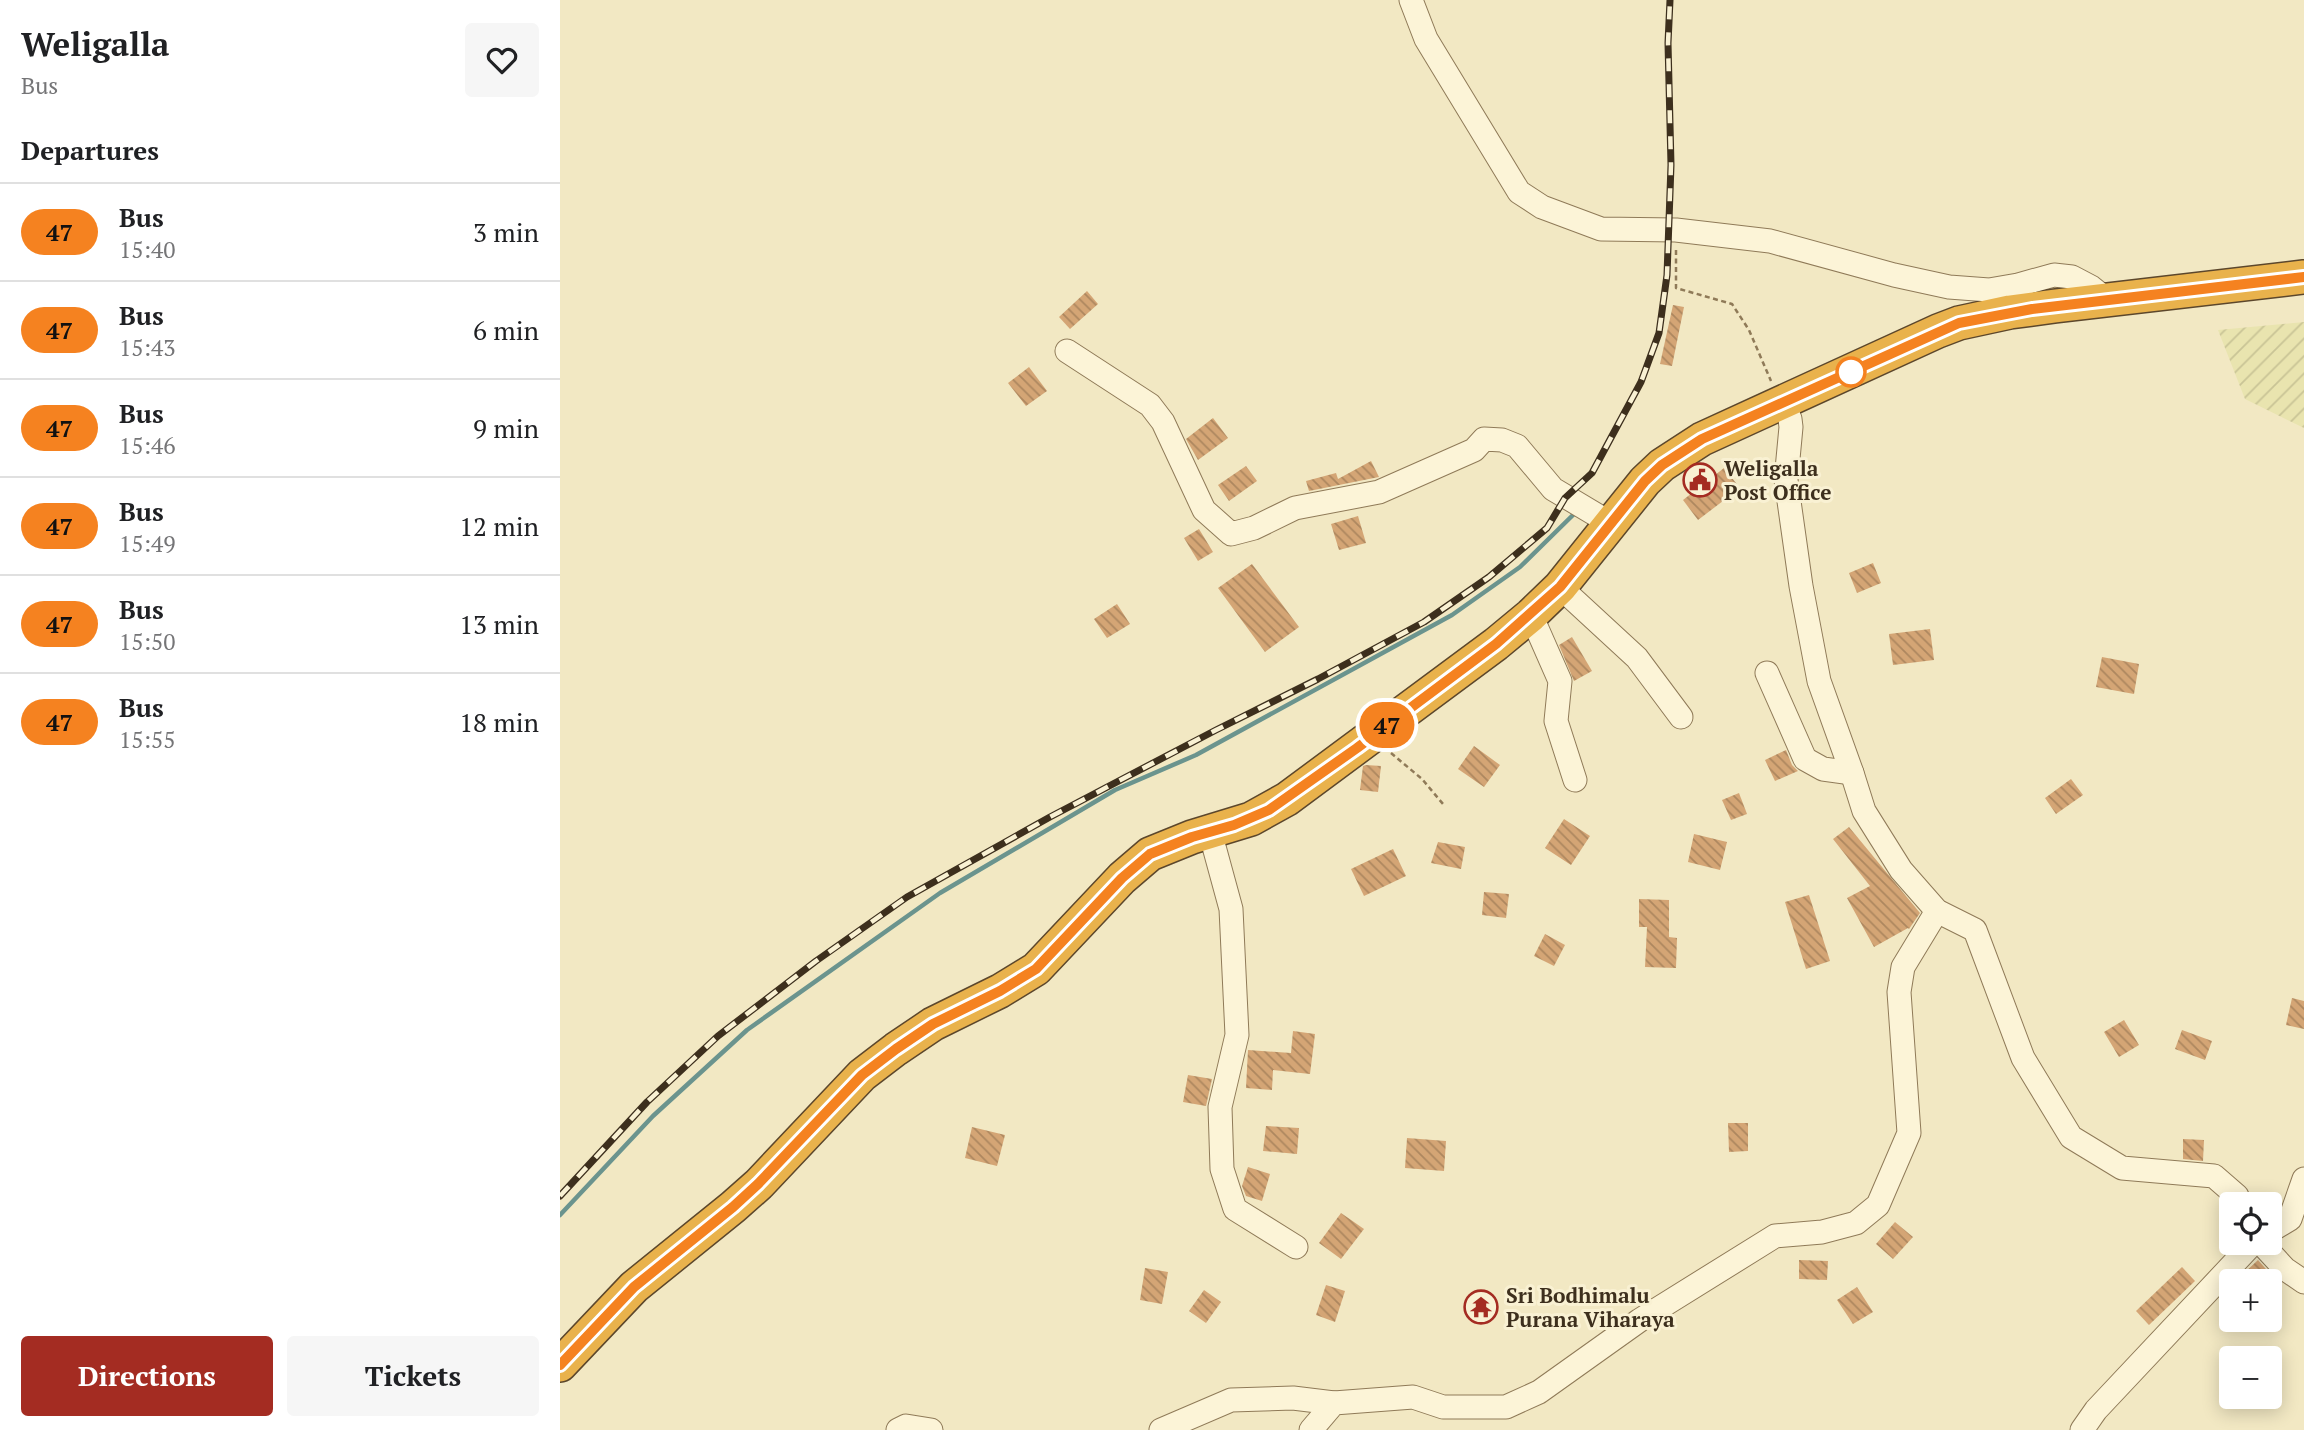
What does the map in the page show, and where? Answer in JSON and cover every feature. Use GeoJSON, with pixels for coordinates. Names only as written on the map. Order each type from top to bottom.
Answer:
{"type":"FeatureCollection","features":[{"type":"Feature","properties":{"kind":"highway"},"geometry":{"type":"LineString","coordinates":[[560,1365],[634,1287],[758,1184],[862,1075],[933,1024],[1000,991],[1036,969],[1122,878],[1150,854],[1269,810],[1374,736],[1496,644],[1560,587],[1645,481],[1683,450],[1736,422],[1959,323],[2010,312],[2106,299],[2304,277]]}},
{"type":"Feature","properties":{"kind":"street"},"geometry":{"type":"LineString","coordinates":[[1411,0],[1426,39],[1518,191],[1542,207],[1601,229],[1676,230],[1770,241],[1949,288],[1989,290],[2054,275],[2072,277],[2106,299]]}},
{"type":"Feature","properties":{"kind":"street"},"geometry":{"type":"LineString","coordinates":[[1067,351],[1150,405],[1163,422],[1204,510],[1231,534],[1254,528],[1295,508],[1379,492],[1474,450],[1484,439],[1502,440],[1517,446],[1553,489],[1610,523]]}},
{"type":"Feature","properties":{"kind":"street"},"geometry":{"type":"LineString","coordinates":[[1783,402],[1791,428],[1786,480],[1816,667],[1864,811],[1900,870],[1937,911],[1975,930],[2022,1058],[2071,1137],[2122,1168],[2214,1176],[2232,1192]]}},
{"type":"Feature","properties":{"kind":"street"},"geometry":{"type":"LineString","coordinates":[[1560,587],[1637,658],[1681,717]]}},
{"type":"Feature","properties":{"kind":"street"},"geometry":{"type":"LineString","coordinates":[[1531,615],[1560,681],[1556,720],[1575,780]]}},
{"type":"Feature","properties":{"kind":"street"},"geometry":{"type":"LineString","coordinates":[[1767,673],[1805,759],[1823,769],[1852,773]]}},
{"type":"Feature","properties":{"kind":"street"},"geometry":{"type":"LineString","coordinates":[[1210,832],[1231,909],[1237,1035],[1220,1107],[1222,1170],[1236,1209],[1296,1247]]}},
{"type":"Feature","properties":{"kind":"street"},"geometry":{"type":"LineString","coordinates":[[1161,1430],[1231,1401],[1293,1398],[1334,1403],[1413,1397],[1444,1407],[1506,1407],[1539,1392],[1640,1320],[1775,1236],[1822,1232],[1856,1223],[1878,1205],[1909,1133],[1899,992],[1903,967],[1937,911]]}},
{"type":"Feature","properties":{"kind":"street"},"geometry":{"type":"LineString","coordinates":[[2282,1224],[2290,1219],[2304,1179]]}},
{"type":"Feature","properties":{"kind":"street"},"geometry":{"type":"LineString","coordinates":[[2082,1430],[2096,1410],[2242,1255]]}},
{"type":"Feature","properties":{"kind":"street"},"geometry":{"type":"LineString","coordinates":[[2272,1255],[2285,1269],[2304,1282]]}},
{"type":"Feature","properties":{"kind":"street"},"geometry":{"type":"LineString","coordinates":[[1311,1430],[1334,1403]]}},
{"type":"Feature","properties":{"kind":"street"},"geometry":{"type":"LineString","coordinates":[[898,1430],[906,1426],[932,1430]]}},
{"type":"Feature","properties":{"kind":"path"},"geometry":{"type":"LineString","coordinates":[[1676,230],[1676,288],[1732,304],[1749,330],[1761,362],[1783,402]]}},
{"type":"Feature","properties":{"kind":"path"},"geometry":{"type":"LineString","coordinates":[[1374,736],[1422,779],[1443,804]]}},
{"type":"Feature","properties":{"kind":"shaded area"},"geometry":{"type":"Polygon","coordinates":[[[2304,322],[2304,428],[2245,399],[2218,330],[2304,322]]]}},
{"type":"Feature","properties":{"kind":"building"},"geometry":{"type":"Polygon","coordinates":[[[1087,291],[1098,304],[1070,329],[1059,317],[1087,291]]]}},
{"type":"Feature","properties":{"kind":"building"},"geometry":{"type":"Polygon","coordinates":[[[1673,305],[1684,307],[1672,366],[1660,364],[1673,305]]]}},
{"type":"Feature","properties":{"kind":"building"},"geometry":{"type":"Polygon","coordinates":[[[1029,367],[1047,391],[1026,406],[1008,383],[1029,367]]]}},
{"type":"Feature","properties":{"kind":"building"},"geometry":{"type":"Polygon","coordinates":[[[1213,418],[1228,438],[1198,460],[1186,439],[1213,418]]]}},
{"type":"Feature","properties":{"kind":"building"},"geometry":{"type":"Polygon","coordinates":[[[1371,461],[1379,477],[1309,491],[1306,481],[1336,473],[1338,479],[1371,461]]]}},
{"type":"Feature","properties":{"kind":"building"},"geometry":{"type":"Polygon","coordinates":[[[1246,466],[1257,481],[1229,501],[1218,485],[1246,466]]]}},
{"type":"Feature","properties":{"kind":"building"},"geometry":{"type":"Polygon","coordinates":[[[1724,468],[1740,488],[1698,520],[1683,500],[1724,468]]]}},
{"type":"Feature","properties":{"kind":"building"},"geometry":{"type":"Polygon","coordinates":[[[1358,516],[1366,543],[1339,550],[1331,524],[1358,516]]]}},
{"type":"Feature","properties":{"kind":"building"},"geometry":{"type":"Polygon","coordinates":[[[1199,529],[1213,552],[1198,561],[1184,538],[1199,529]]]}},
{"type":"Feature","properties":{"kind":"building"},"geometry":{"type":"Polygon","coordinates":[[[1873,563],[1881,583],[1857,593],[1849,573],[1873,563]]]}},
{"type":"Feature","properties":{"kind":"building"},"geometry":{"type":"Polygon","coordinates":[[[1252,564],[1299,627],[1265,652],[1218,588],[1252,564]]]}},
{"type":"Feature","properties":{"kind":"building"},"geometry":{"type":"Polygon","coordinates":[[[1117,604],[1130,624],[1107,638],[1094,619],[1117,604]]]}},
{"type":"Feature","properties":{"kind":"building"},"geometry":{"type":"Polygon","coordinates":[[[1930,629],[1934,660],[1893,665],[1889,634],[1930,629]]]}},
{"type":"Feature","properties":{"kind":"building"},"geometry":{"type":"Polygon","coordinates":[[[1572,637],[1592,671],[1574,681],[1559,645],[1572,637]]]}},
{"type":"Feature","properties":{"kind":"building"},"geometry":{"type":"Polygon","coordinates":[[[2102,657],[2139,664],[2134,694],[2096,687],[2102,657]]]}},
{"type":"Feature","properties":{"kind":"building"},"geometry":{"type":"Polygon","coordinates":[[[1474,746],[1500,765],[1484,787],[1458,769],[1474,746]]]}},
{"type":"Feature","properties":{"kind":"building"},"geometry":{"type":"Polygon","coordinates":[[[1786,750],[1792,765],[1798,771],[1775,781],[1765,760],[1786,750]]]}},
{"type":"Feature","properties":{"kind":"building"},"geometry":{"type":"Polygon","coordinates":[[[1363,766],[1381,766],[1378,792],[1360,790],[1363,766]]]}},
{"type":"Feature","properties":{"kind":"building"},"geometry":{"type":"Polygon","coordinates":[[[2071,779],[2083,795],[2056,814],[2045,798],[2071,779]]]}},
{"type":"Feature","properties":{"kind":"building"},"geometry":{"type":"Polygon","coordinates":[[[1739,793],[1747,814],[1731,820],[1722,800],[1739,793]]]}},
{"type":"Feature","properties":{"kind":"building"},"geometry":{"type":"Polygon","coordinates":[[[1564,819],[1590,836],[1571,865],[1545,848],[1564,819]]]}},
{"type":"Feature","properties":{"kind":"building"},"geometry":{"type":"Polygon","coordinates":[[[1849,827],[1920,913],[1909,929],[1874,947],[1847,898],[1870,886],[1833,839],[1849,827]]]}},
{"type":"Feature","properties":{"kind":"building"},"geometry":{"type":"Polygon","coordinates":[[[1694,834],[1727,842],[1720,870],[1688,862],[1694,834]]]}},
{"type":"Feature","properties":{"kind":"building"},"geometry":{"type":"Polygon","coordinates":[[[1438,842],[1465,847],[1461,869],[1431,863],[1438,842]]]}},
{"type":"Feature","properties":{"kind":"building"},"geometry":{"type":"Polygon","coordinates":[[[1393,849],[1406,876],[1364,896],[1351,869],[1393,849]]]}},
{"type":"Feature","properties":{"kind":"building"},"geometry":{"type":"Polygon","coordinates":[[[1484,892],[1509,894],[1506,918],[1482,915],[1484,892]]]}},
{"type":"Feature","properties":{"kind":"building"},"geometry":{"type":"Polygon","coordinates":[[[1809,895],[1830,961],[1806,969],[1785,902],[1809,895]]]}},
{"type":"Feature","properties":{"kind":"building"},"geometry":{"type":"Polygon","coordinates":[[[1639,899],[1669,900],[1669,937],[1677,938],[1676,968],[1645,967],[1647,927],[1639,927],[1639,899]]]}},
{"type":"Feature","properties":{"kind":"building"},"geometry":{"type":"Polygon","coordinates":[[[1545,934],[1565,945],[1554,966],[1534,956],[1545,934]]]}},
{"type":"Feature","properties":{"kind":"building"},"geometry":{"type":"Polygon","coordinates":[[[2292,998],[2304,1001],[2304,1029],[2286,1025],[2292,998]]]}},
{"type":"Feature","properties":{"kind":"building"},"geometry":{"type":"Polygon","coordinates":[[[2124,1020],[2139,1045],[2119,1057],[2104,1032],[2124,1020]]]}},
{"type":"Feature","properties":{"kind":"building"},"geometry":{"type":"Polygon","coordinates":[[[2182,1030],[2212,1041],[2205,1060],[2175,1049],[2182,1030]]]}},
{"type":"Feature","properties":{"kind":"building"},"geometry":{"type":"Polygon","coordinates":[[[1293,1031],[1315,1034],[1310,1074],[1273,1070],[1272,1090],[1246,1088],[1248,1050],[1291,1053],[1293,1031]]]}},
{"type":"Feature","properties":{"kind":"building"},"geometry":{"type":"Polygon","coordinates":[[[1188,1075],[1212,1079],[1206,1106],[1183,1102],[1188,1075]]]}},
{"type":"Feature","properties":{"kind":"building"},"geometry":{"type":"Polygon","coordinates":[[[1728,1123],[1748,1123],[1748,1151],[1729,1152],[1728,1123]]]}},
{"type":"Feature","properties":{"kind":"building"},"geometry":{"type":"Polygon","coordinates":[[[1266,1126],[1299,1128],[1297,1154],[1263,1151],[1266,1126]]]}},
{"type":"Feature","properties":{"kind":"building"},"geometry":{"type":"Polygon","coordinates":[[[972,1127],[1005,1135],[997,1166],[965,1158],[972,1127]]]}},
{"type":"Feature","properties":{"kind":"building"},"geometry":{"type":"Polygon","coordinates":[[[1407,1138],[1446,1141],[1444,1171],[1405,1168],[1407,1138]]]}},
{"type":"Feature","properties":{"kind":"building"},"geometry":{"type":"Polygon","coordinates":[[[2183,1139],[2204,1140],[2203,1161],[2183,1159],[2183,1139]]]}},
{"type":"Feature","properties":{"kind":"building"},"geometry":{"type":"Polygon","coordinates":[[[1248,1167],[1270,1174],[1262,1201],[1246,1196],[1242,1186],[1248,1167]]]}},
{"type":"Feature","properties":{"kind":"building"},"geometry":{"type":"Polygon","coordinates":[[[1341,1213],[1364,1229],[1341,1259],[1319,1243],[1341,1213]]]}},
{"type":"Feature","properties":{"kind":"building"},"geometry":{"type":"Polygon","coordinates":[[[1895,1222],[1913,1237],[1893,1259],[1876,1244],[1895,1222]]]}},
{"type":"Feature","properties":{"kind":"building"},"geometry":{"type":"Polygon","coordinates":[[[1799,1260],[1828,1261],[1827,1280],[1799,1279],[1799,1260]]]}},
{"type":"Feature","properties":{"kind":"building"},"geometry":{"type":"Polygon","coordinates":[[[2258,1260],[2266,1269],[2248,1269],[2258,1260]]]}},
{"type":"Feature","properties":{"kind":"building"},"geometry":{"type":"Polygon","coordinates":[[[2182,1267],[2195,1281],[2149,1325],[2136,1311],[2182,1267]]]}},
{"type":"Feature","properties":{"kind":"building"},"geometry":{"type":"Polygon","coordinates":[[[1145,1268],[1168,1272],[1162,1304],[1140,1300],[1145,1268]]]}},
{"type":"Feature","properties":{"kind":"building"},"geometry":{"type":"Polygon","coordinates":[[[1326,1285],[1345,1291],[1335,1322],[1316,1315],[1326,1285]]]}},
{"type":"Feature","properties":{"kind":"building"},"geometry":{"type":"Polygon","coordinates":[[[1857,1287],[1873,1312],[1853,1324],[1837,1300],[1857,1287]]]}},
{"type":"Feature","properties":{"kind":"building"},"geometry":{"type":"Polygon","coordinates":[[[1204,1290],[1221,1302],[1206,1323],[1189,1311],[1204,1290]]]}},
{"type":"Feature","properties":{"kind":"waterway"},"geometry":{"type":"LineString","coordinates":[[560,1215],[653,1116],[747,1030],[940,893],[1115,790],[1196,755],[1452,615],[1520,567],[1575,513]]}},
{"type":"Feature","properties":{"kind":"railway"},"geometry":{"type":"LineString","coordinates":[[560,1196],[647,1102],[718,1036],[816,961],[907,897],[1050,817],[1424,622],[1489,577],[1547,528],[1565,498],[1592,473],[1641,382],[1659,333],[1667,275],[1671,165],[1668,43],[1670,0]]}},
{"type":"Feature","properties":{"kind":"bus line","name":"47"},"geometry":{"type":"LineString","coordinates":[[560,1365],[634,1287],[758,1184],[862,1075],[933,1024],[1019,981],[1036,969],[1122,878],[1150,854],[1192,837],[1251,819],[1269,810],[1496,644],[1560,587],[1645,481],[1683,450],[1736,422],[1959,323],[2010,312],[2106,299],[2304,277]]}},
{"type":"Feature","properties":{"kind":"place","name":"Weligalla Post Office"},"geometry":{"type":"Point","coordinates":[1700,480]}},
{"type":"Feature","properties":{"kind":"place","name":"Sri Bodhimalu Purana Viharaya"},"geometry":{"type":"Point","coordinates":[1481,1307]}}]}
